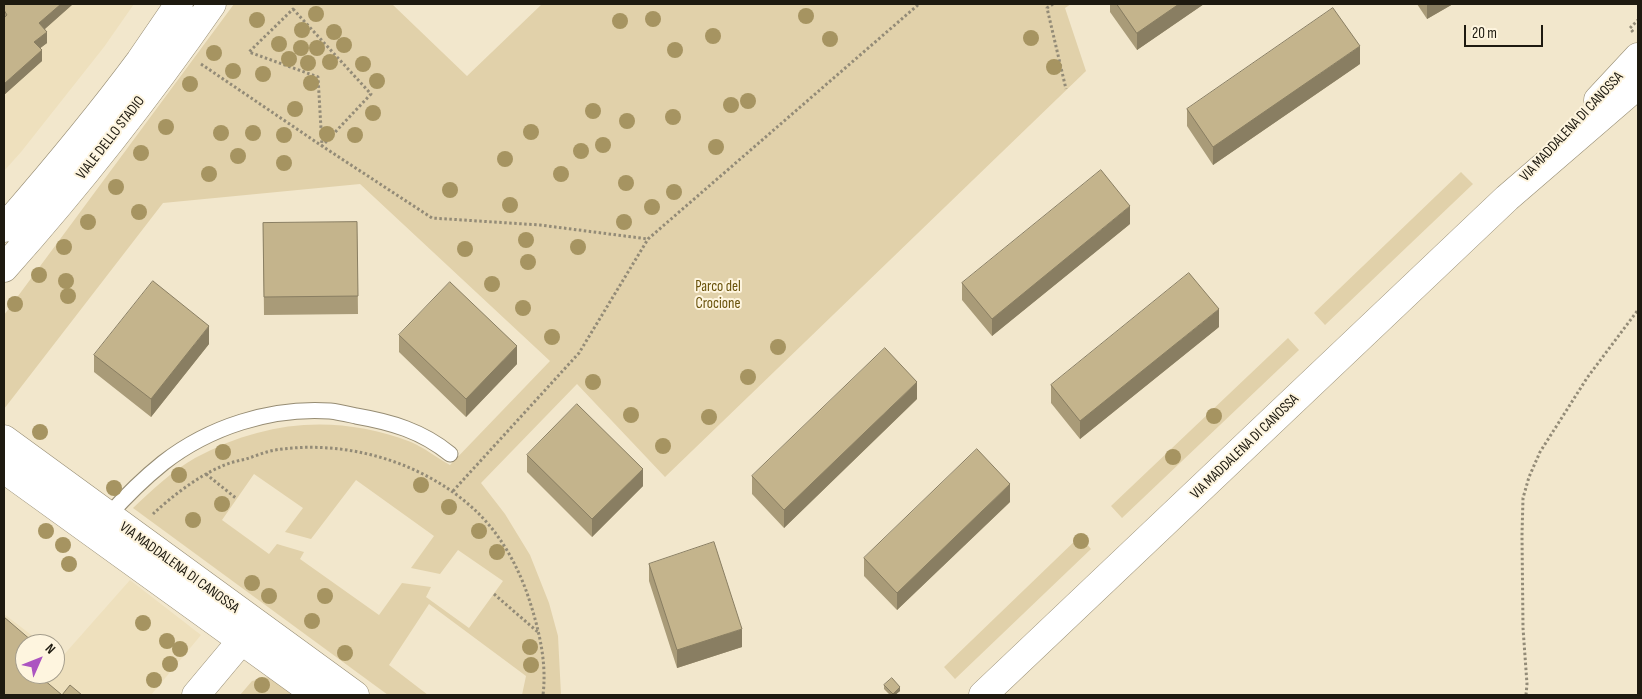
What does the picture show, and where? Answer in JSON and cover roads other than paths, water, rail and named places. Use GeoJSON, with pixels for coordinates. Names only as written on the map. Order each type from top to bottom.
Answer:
{"type":"FeatureCollection","features":[{"type":"Feature","properties":{"kind":"street","name":"VIALE DELLO STADIO"},"geometry":{"type":"LineString","coordinates":[[4,228],[48,178],[107,104],[179,4]]}},
{"type":"Feature","properties":{"kind":"street","name":"VIALE DELLO STADIO"},"geometry":{"type":"LineString","coordinates":[[4,268],[44,223],[130,116],[212,4]]}},
{"type":"Feature","properties":{"kind":"street","name":"VIA MADDALENA DI CANOSSA"},"geometry":{"type":"LineString","coordinates":[[1507,198],[1638,57]]}},
{"type":"Feature","properties":{"kind":"street","name":"VIA MADDALENA DI CANOSSA"},"geometry":{"type":"LineString","coordinates":[[983,695],[1507,198],[1638,85]]}},
{"type":"Feature","properties":{"kind":"street","name":"VIA MADDALENA DI CANOSSA"},"geometry":{"type":"LineString","coordinates":[[4,439],[108,516],[127,544],[242,640]]}},
{"type":"Feature","properties":{"kind":"street","name":"VIA MADDALENA DI CANOSSA"},"geometry":{"type":"LineString","coordinates":[[4,469],[148,557],[197,581],[236,609],[324,687],[355,695]]}},
{"type":"Feature","properties":{"kind":"street"},"geometry":{"type":"LineString","coordinates":[[196,695],[242,640],[243,626],[236,609]]}},
{"type":"Feature","properties":{"kind":"street"},"geometry":{"type":"LineString","coordinates":[[242,640],[272,647],[324,687]]}},
{"type":"Feature","properties":{"kind":"lane"},"geometry":{"type":"LineString","coordinates":[[108,516],[143,480],[164,462],[188,446],[212,432],[258,417],[284,412],[332,411],[403,426],[435,442],[450,454]]}},
{"type":"Feature","properties":{"kind":"park label","name":"Parco del Crocione"},"geometry":{"type":"Point","coordinates":[718,296]}}]}
